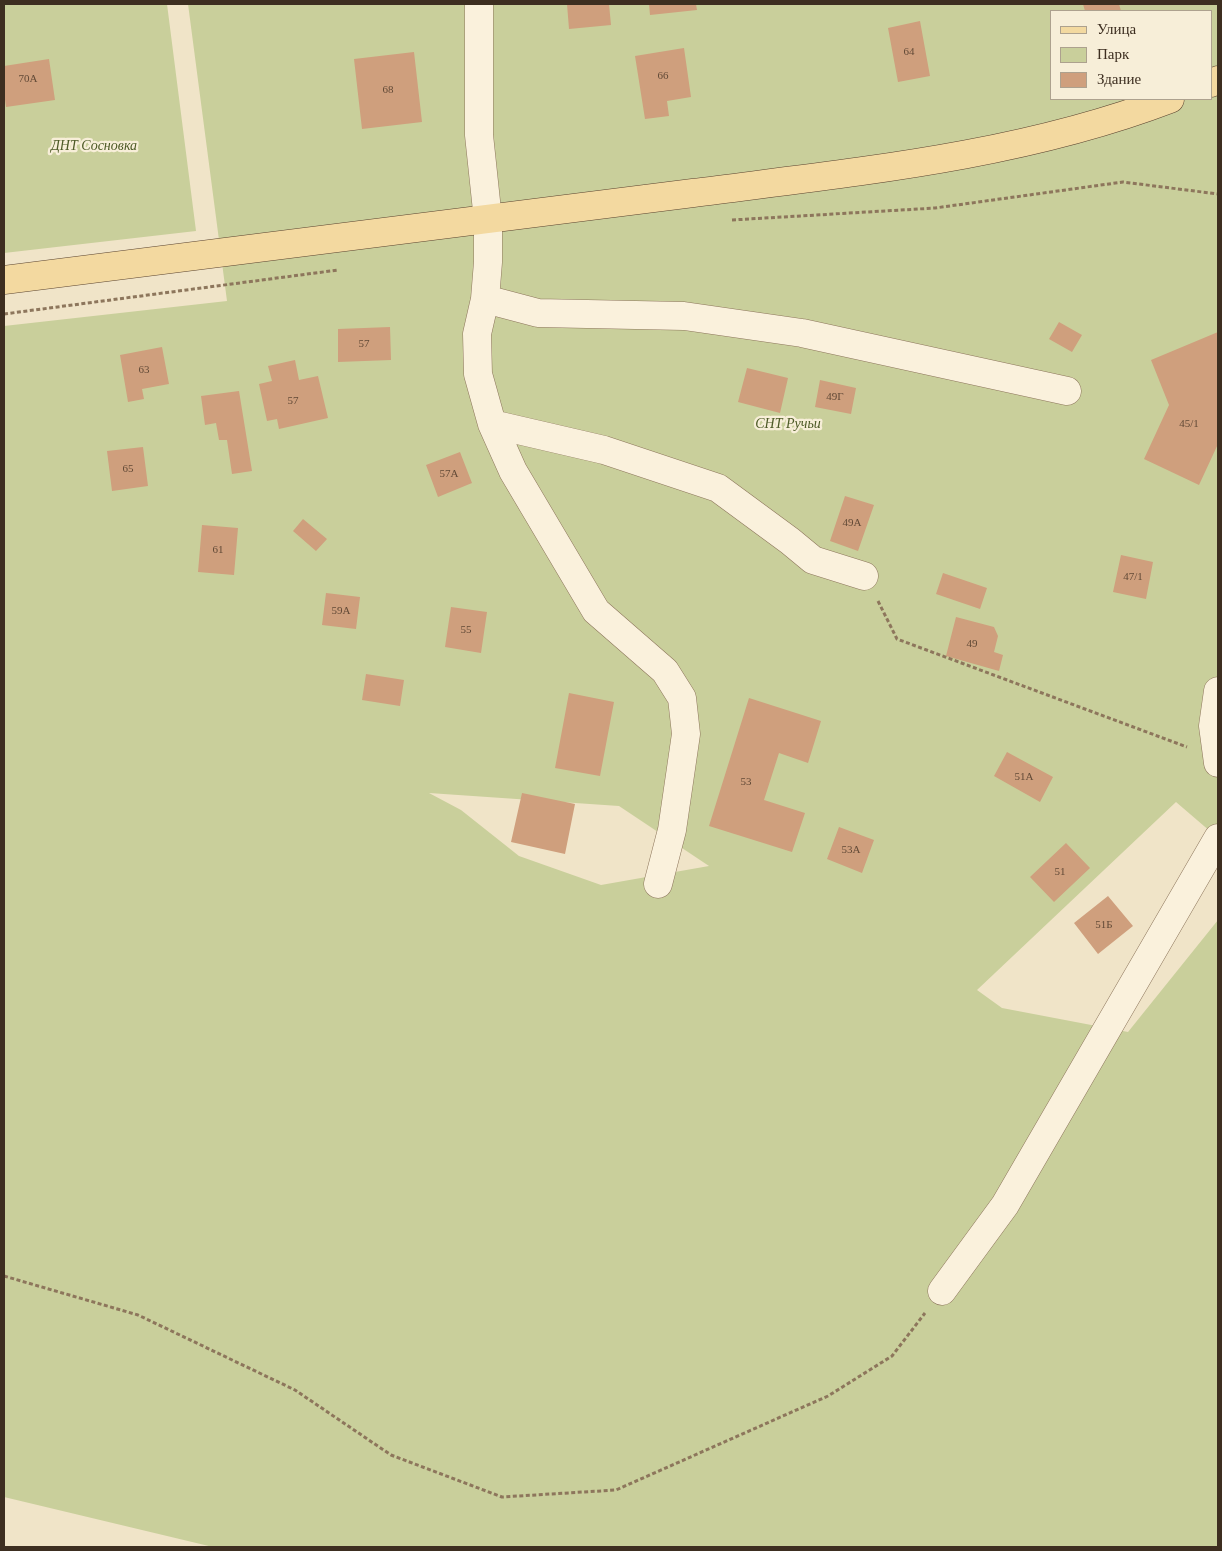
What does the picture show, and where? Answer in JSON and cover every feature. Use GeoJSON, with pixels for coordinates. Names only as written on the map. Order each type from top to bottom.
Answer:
{"type":"FeatureCollection","features":[{"type":"Feature","properties":{"kind":"main road"},"geometry":{"type":"LineString","coordinates":[[4,280],[873,170],[959,156],[1041,139],[1167,100]]}},
{"type":"Feature","properties":{"kind":"street"},"geometry":{"type":"LineString","coordinates":[[479,4],[478,135],[488,220],[488,262],[484,300],[477,334],[478,374],[492,424],[514,471],[596,611],[665,671],[682,698],[686,734],[672,830],[658,884]]}},
{"type":"Feature","properties":{"kind":"street"},"geometry":{"type":"LineString","coordinates":[[484,300],[538,313],[684,316],[802,333],[1067,391]]}},
{"type":"Feature","properties":{"kind":"street"},"geometry":{"type":"LineString","coordinates":[[492,424],[604,450],[718,488],[813,560],[864,576]]}},
{"type":"Feature","properties":{"kind":"street"},"geometry":{"type":"LineString","coordinates":[[1218,691],[1213,726],[1218,763]]}},
{"type":"Feature","properties":{"kind":"street"},"geometry":{"type":"LineString","coordinates":[[942,1291],[1005,1205],[1218,838]]}},
{"type":"Feature","properties":{"kind":"path"},"geometry":{"type":"LineString","coordinates":[[729,220],[935,208],[1123,182],[1218,194]]}},
{"type":"Feature","properties":{"kind":"path"},"geometry":{"type":"LineString","coordinates":[[864,576],[897,639],[1218,759]]}},
{"type":"Feature","properties":{"kind":"path"},"geometry":{"type":"LineString","coordinates":[[4,1276],[138,1315],[295,1390],[391,1455],[502,1497],[616,1490],[828,1396],[892,1356],[942,1291]]}},
{"type":"Feature","properties":{"kind":"green space","name":"ДНТ Сосновка"},"geometry":{"type":"Polygon","coordinates":[[[4,4],[167,4],[196,231],[4,253],[4,4]]]}},
{"type":"Feature","properties":{"kind":"green space","name":"СНТ Ручьи"},"geometry":{"type":"Polygon","coordinates":[[[188,4],[1218,4],[1218,838],[1176,802],[977,990],[1002,1008],[1128,1032],[1218,920],[1218,1547],[213,1547],[4,1497],[4,326],[227,301],[188,4]],[[429,793],[461,810],[519,856],[601,885],[709,866],[619,806],[429,793]]]}},
{"type":"Feature","properties":{"kind":"building"},"geometry":{"type":"Polygon","coordinates":[[[567,4],[609,4],[611,25],[569,29],[567,4]]]}},
{"type":"Feature","properties":{"kind":"building"},"geometry":{"type":"Polygon","coordinates":[[[649,4],[696,4],[697,10],[650,15],[649,4]]]}},
{"type":"Feature","properties":{"kind":"building"},"geometry":{"type":"Polygon","coordinates":[[[1083,4],[1119,4],[1121,10],[1085,10],[1083,4]]]}},
{"type":"Feature","properties":{"kind":"building"},"geometry":{"type":"Polygon","coordinates":[[[920,21],[930,76],[898,82],[888,28],[920,21]]]}},
{"type":"Feature","properties":{"kind":"building"},"geometry":{"type":"Polygon","coordinates":[[[684,48],[691,97],[667,101],[669,116],[645,119],[635,56],[684,48]]]}},
{"type":"Feature","properties":{"kind":"building"},"geometry":{"type":"Polygon","coordinates":[[[414,52],[422,122],[362,129],[354,59],[414,52]]]}},
{"type":"Feature","properties":{"kind":"building"},"geometry":{"type":"Polygon","coordinates":[[[49,59],[55,100],[6,107],[4,66],[49,59]]]}},
{"type":"Feature","properties":{"kind":"building"},"geometry":{"type":"Polygon","coordinates":[[[1059,322],[1082,335],[1072,352],[1049,339],[1059,322]]]}},
{"type":"Feature","properties":{"kind":"building"},"geometry":{"type":"Polygon","coordinates":[[[390,327],[391,360],[338,362],[338,329],[390,327]]]}},
{"type":"Feature","properties":{"kind":"building"},"geometry":{"type":"Polygon","coordinates":[[[1218,332],[1218,444],[1199,485],[1144,459],[1169,405],[1151,360],[1218,332]]]}},
{"type":"Feature","properties":{"kind":"building"},"geometry":{"type":"Polygon","coordinates":[[[162,347],[169,384],[142,389],[144,399],[128,402],[120,355],[162,347]]]}},
{"type":"Feature","properties":{"kind":"building"},"geometry":{"type":"Polygon","coordinates":[[[295,360],[299,380],[318,376],[328,418],[279,429],[277,419],[267,421],[259,384],[272,381],[268,366],[295,360]]]}},
{"type":"Feature","properties":{"kind":"building"},"geometry":{"type":"Polygon","coordinates":[[[747,368],[788,378],[780,413],[738,402],[747,368]]]}},
{"type":"Feature","properties":{"kind":"building"},"geometry":{"type":"Polygon","coordinates":[[[820,380],[856,388],[851,414],[815,407],[820,380]]]}},
{"type":"Feature","properties":{"kind":"building"},"geometry":{"type":"Polygon","coordinates":[[[239,391],[252,471],[232,474],[227,440],[219,440],[216,423],[205,425],[201,396],[239,391]]]}},
{"type":"Feature","properties":{"kind":"building"},"geometry":{"type":"Polygon","coordinates":[[[143,447],[148,486],[112,491],[107,451],[143,447]]]}},
{"type":"Feature","properties":{"kind":"building"},"geometry":{"type":"Polygon","coordinates":[[[460,452],[472,483],[438,497],[426,465],[460,452]]]}},
{"type":"Feature","properties":{"kind":"building"},"geometry":{"type":"Polygon","coordinates":[[[845,496],[874,505],[858,551],[830,541],[845,496]]]}},
{"type":"Feature","properties":{"kind":"building"},"geometry":{"type":"Polygon","coordinates":[[[303,519],[327,539],[316,551],[293,531],[303,519]]]}},
{"type":"Feature","properties":{"kind":"building"},"geometry":{"type":"Polygon","coordinates":[[[202,525],[238,528],[234,575],[198,572],[202,525]]]}},
{"type":"Feature","properties":{"kind":"building"},"geometry":{"type":"Polygon","coordinates":[[[1121,555],[1153,562],[1146,599],[1113,592],[1121,555]]]}},
{"type":"Feature","properties":{"kind":"building"},"geometry":{"type":"Polygon","coordinates":[[[943,573],[987,588],[980,609],[936,594],[943,573]]]}},
{"type":"Feature","properties":{"kind":"building"},"geometry":{"type":"Polygon","coordinates":[[[326,593],[360,597],[356,629],[322,625],[326,593]]]}},
{"type":"Feature","properties":{"kind":"building"},"geometry":{"type":"Polygon","coordinates":[[[451,607],[487,612],[481,653],[445,647],[451,607]]]}},
{"type":"Feature","properties":{"kind":"building"},"geometry":{"type":"Polygon","coordinates":[[[956,617],[994,627],[998,636],[994,652],[1003,655],[999,671],[946,656],[956,617]]]}},
{"type":"Feature","properties":{"kind":"building"},"geometry":{"type":"Polygon","coordinates":[[[366,674],[404,680],[400,706],[362,700],[366,674]]]}},
{"type":"Feature","properties":{"kind":"building"},"geometry":{"type":"Polygon","coordinates":[[[569,693],[614,702],[600,776],[555,768],[569,693]]]}},
{"type":"Feature","properties":{"kind":"building"},"geometry":{"type":"Polygon","coordinates":[[[749,698],[821,721],[808,763],[779,753],[764,800],[805,813],[792,852],[709,826],[749,698]]]}},
{"type":"Feature","properties":{"kind":"building"},"geometry":{"type":"Polygon","coordinates":[[[1007,752],[1053,777],[1040,802],[994,776],[1007,752]]]}},
{"type":"Feature","properties":{"kind":"building"},"geometry":{"type":"Polygon","coordinates":[[[522,793],[575,804],[565,854],[511,842],[522,793]]]}},
{"type":"Feature","properties":{"kind":"building"},"geometry":{"type":"Polygon","coordinates":[[[839,827],[874,840],[862,873],[827,859],[839,827]]]}},
{"type":"Feature","properties":{"kind":"building"},"geometry":{"type":"Polygon","coordinates":[[[1066,843],[1090,868],[1054,902],[1030,877],[1066,843]]]}},
{"type":"Feature","properties":{"kind":"building"},"geometry":{"type":"Polygon","coordinates":[[[1108,896],[1133,926],[1098,954],[1074,923],[1108,896]]]}}]}
